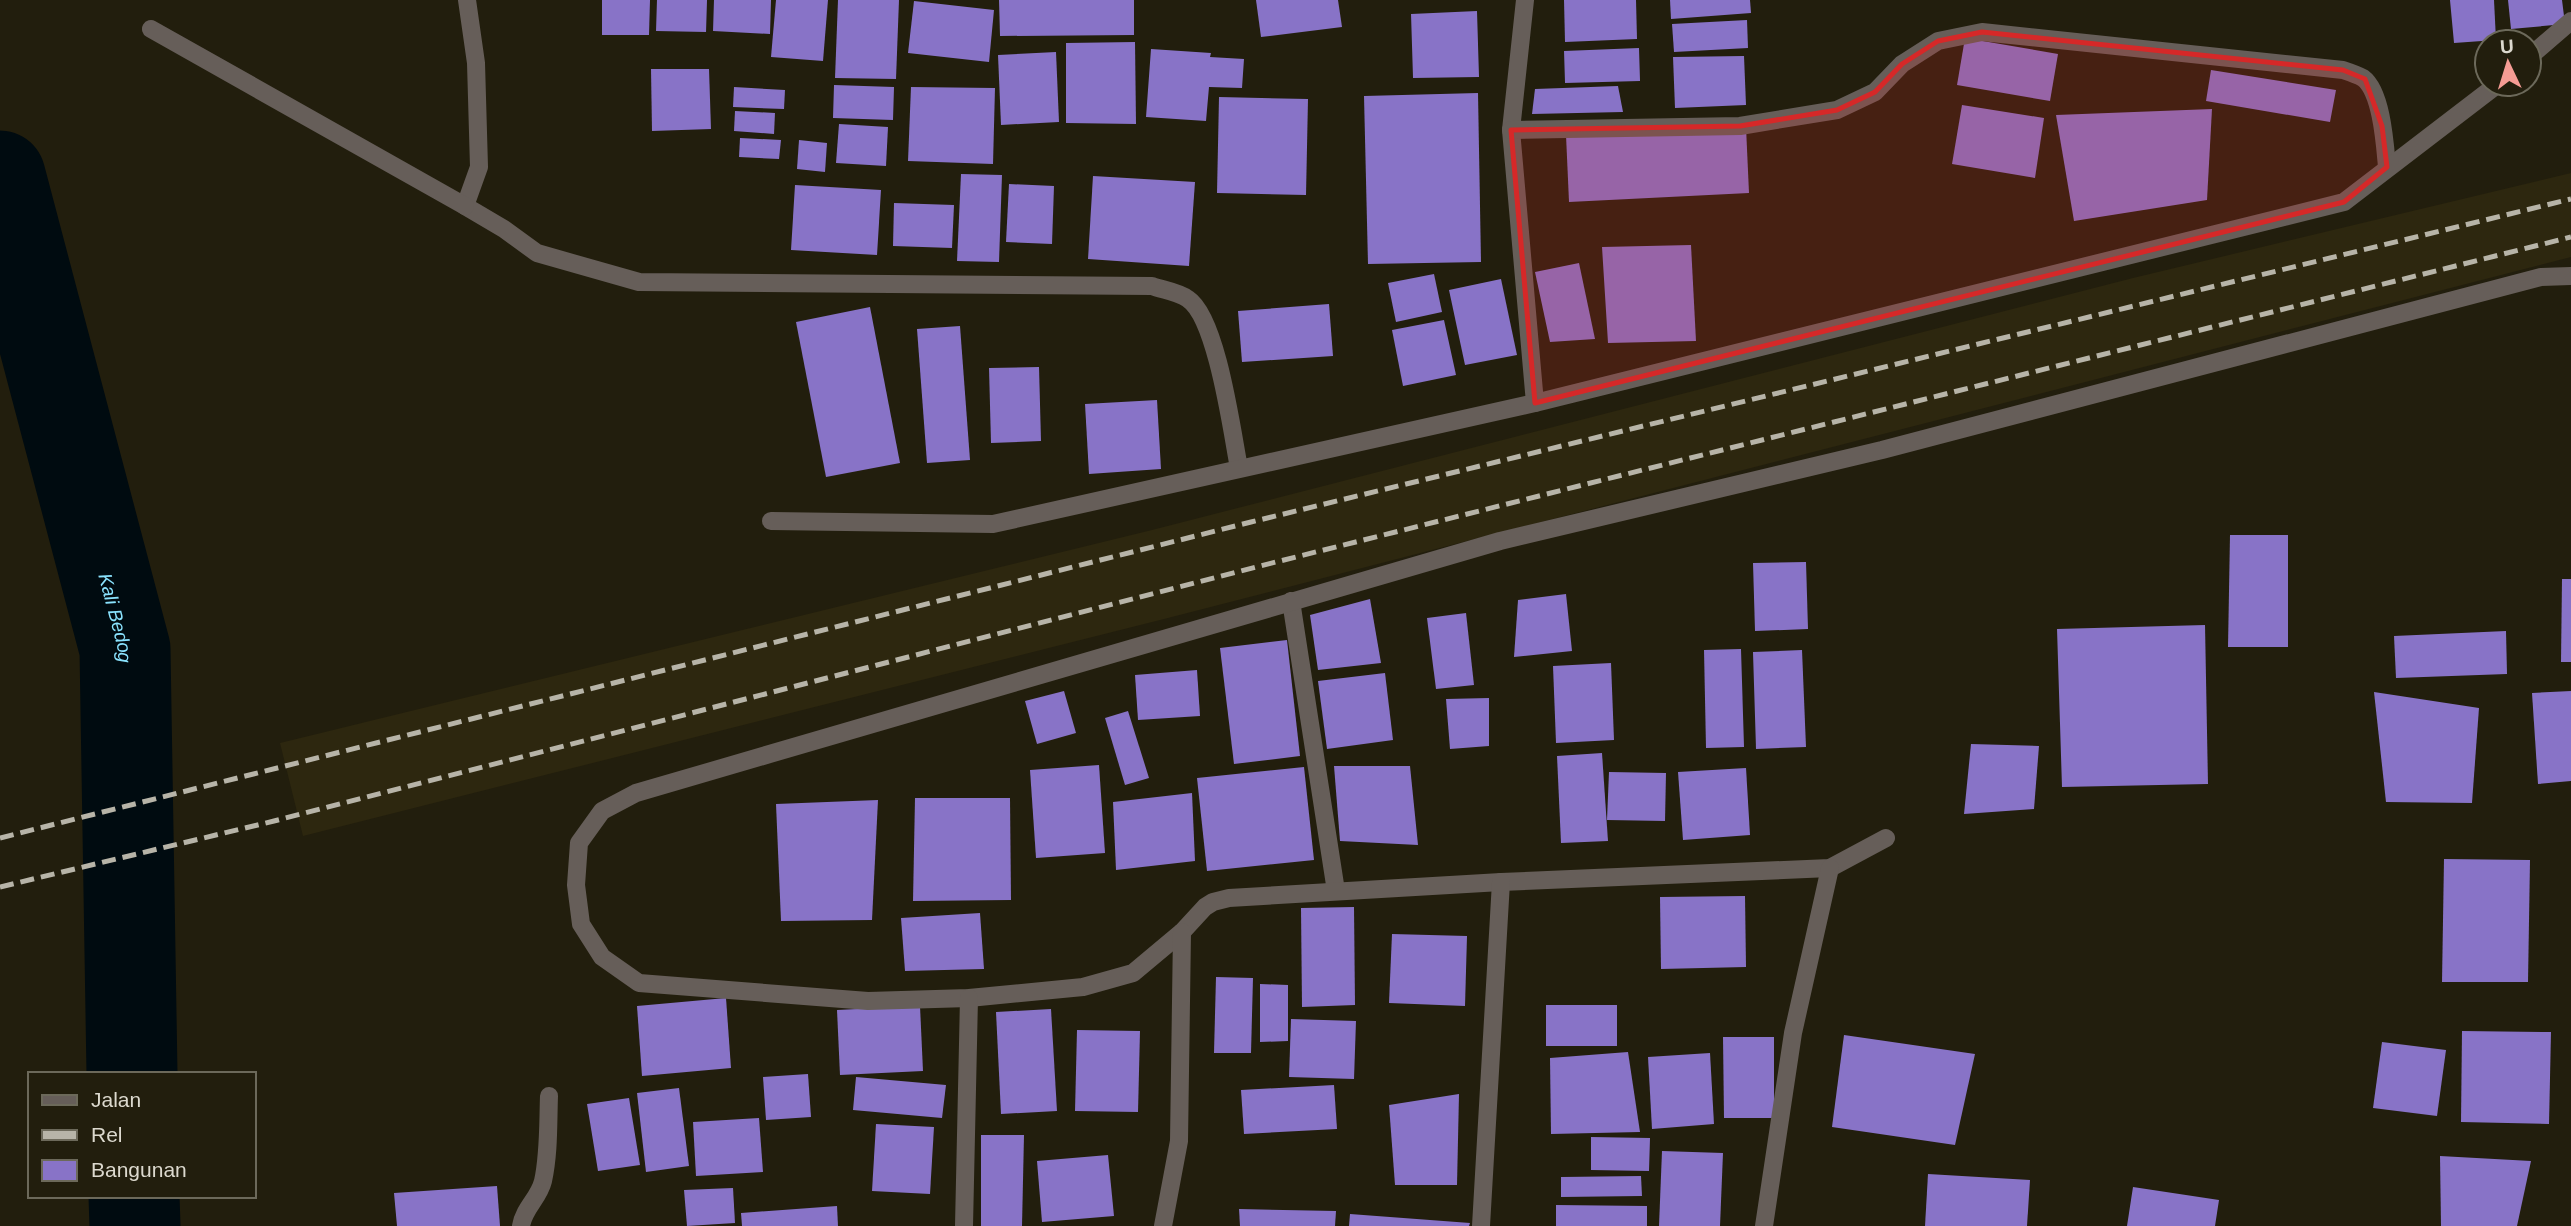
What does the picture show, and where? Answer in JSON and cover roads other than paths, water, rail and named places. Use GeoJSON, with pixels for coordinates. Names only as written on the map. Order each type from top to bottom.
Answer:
{"type":"FeatureCollection","features":[{"type":"Feature","properties":{"kind":"street"},"geometry":{"type":"LineString","coordinates":[[465,206],[479,167],[476,63],[467,0]]}},
{"type":"Feature","properties":{"kind":"street"},"geometry":{"type":"LineString","coordinates":[[1525,0],[1511,130],[1535,402]]}},
{"type":"Feature","properties":{"kind":"street"},"geometry":{"type":"LineString","coordinates":[[2543,45],[2571,20]]}},
{"type":"Feature","properties":{"kind":"street"},"geometry":{"type":"LineString","coordinates":[[151,29],[465,206],[537,253],[639,282],[1152,286],[1188,299],[1201,316],[1212,340],[1239,468]]}},
{"type":"Feature","properties":{"kind":"street"},"geometry":{"type":"LineString","coordinates":[[1511,130],[1740,126],[1837,110],[1875,92],[1902,64],[1938,41],[1982,32],[2343,70],[2365,79],[2373,93],[2382,126],[2387,167]]}},
{"type":"Feature","properties":{"kind":"street"},"geometry":{"type":"LineString","coordinates":[[771,521],[993,524],[1535,402],[2344,202],[2479,98]]}},
{"type":"Feature","properties":{"kind":"street"},"geometry":{"type":"LineString","coordinates":[[1886,838],[1829,868],[1501,881],[1229,898],[1213,902],[1133,973],[1116,980],[1073,988],[969,998],[868,1001],[639,983],[602,957],[581,924],[576,885],[579,843],[602,811],[636,793],[1500,541],[1881,450],[2541,277],[2571,276]]}},
{"type":"Feature","properties":{"kind":"street"},"geometry":{"type":"LineString","coordinates":[[1291,601],[1336,891]]}},
{"type":"Feature","properties":{"kind":"street"},"geometry":{"type":"LineString","coordinates":[[1764,1226],[1793,1033],[1829,868]]}},
{"type":"Feature","properties":{"kind":"street"},"geometry":{"type":"LineString","coordinates":[[1481,1226],[1501,881]]}},
{"type":"Feature","properties":{"kind":"street"},"geometry":{"type":"LineString","coordinates":[[1163,1226],[1179,1141],[1182,932]]}},
{"type":"Feature","properties":{"kind":"street"},"geometry":{"type":"LineString","coordinates":[[964,1226],[969,998]]}},
{"type":"Feature","properties":{"kind":"street"},"geometry":{"type":"LineString","coordinates":[[521,1226],[527,1207],[542,1184],[547,1158],[549,1097]]}},
{"type":"Feature","properties":{"kind":"waterway","name":"Kali Bedog"},"geometry":{"type":"LineString","coordinates":[[0,176],[125,649],[132,1072]]}},
{"type":"Feature","properties":{"kind":"waterway","name":"Kali Bedog"},"geometry":{"type":"LineString","coordinates":[[134,1198],[135,1226]]}},
{"type":"Feature","properties":{"kind":"railway"},"geometry":{"type":"LineString","coordinates":[[0,838],[1251,522],[2571,199]]}},
{"type":"Feature","properties":{"kind":"railway"},"geometry":{"type":"LineString","coordinates":[[0,887],[274,821],[1260,566],[2571,237]]}}]}
